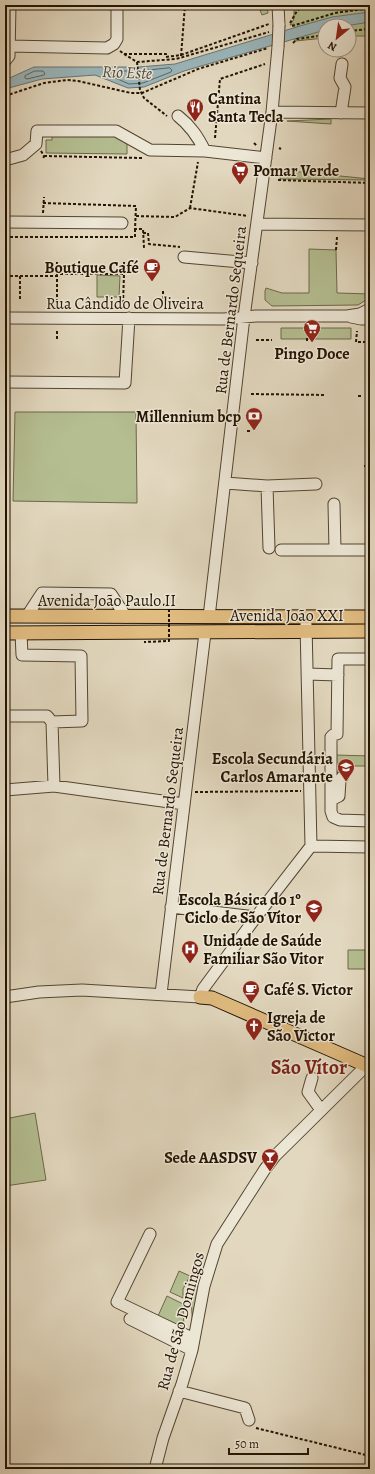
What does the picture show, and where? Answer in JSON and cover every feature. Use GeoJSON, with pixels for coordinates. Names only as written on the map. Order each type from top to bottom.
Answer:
{"type":"FeatureCollection","features":[{"type":"Feature","properties":{"kind":"main road","name":"Avenida João Paulo II"},"geometry":{"type":"LineString","coordinates":[[5,616],[209,617]]}},
{"type":"Feature","properties":{"kind":"main road","name":"Avenida João XXI"},"geometry":{"type":"LineString","coordinates":[[209,617],[370,617]]}},
{"type":"Feature","properties":{"kind":"main road","name":"Avenida João XXI"},"geometry":{"type":"LineString","coordinates":[[205,633],[370,631]]}},
{"type":"Feature","properties":{"kind":"main road","name":"Avenida João Paulo II"},"geometry":{"type":"LineString","coordinates":[[5,633],[205,633]]}},
{"type":"Feature","properties":{"kind":"main road"},"geometry":{"type":"LineString","coordinates":[[200,997],[212,998],[368,1067]]}},
{"type":"Feature","properties":{"kind":"street"},"geometry":{"type":"LineString","coordinates":[[5,61],[9,56],[10,5]]}},
{"type":"Feature","properties":{"kind":"street"},"geometry":{"type":"LineString","coordinates":[[9,46],[106,48],[114,44],[117,39],[117,5]]}},
{"type":"Feature","properties":{"kind":"street","name":"Rua de Bernardo Sequeira"},"geometry":{"type":"LineString","coordinates":[[209,617],[244,317],[272,112],[274,47],[281,6]]}},
{"type":"Feature","properties":{"kind":"street"},"geometry":{"type":"LineString","coordinates":[[341,113],[345,86],[340,78],[342,64]]}},
{"type":"Feature","properties":{"kind":"street"},"geometry":{"type":"LineString","coordinates":[[272,112],[370,113]]}},
{"type":"Feature","properties":{"kind":"street"},"geometry":{"type":"LineString","coordinates":[[178,116],[185,121],[198,137],[202,154]]}},
{"type":"Feature","properties":{"kind":"street"},"geometry":{"type":"LineString","coordinates":[[5,160],[23,155],[36,144],[37,131],[116,131],[150,150],[266,158]]}},
{"type":"Feature","properties":{"kind":"street"},"geometry":{"type":"LineString","coordinates":[[5,222],[122,223]]}},
{"type":"Feature","properties":{"kind":"street"},"geometry":{"type":"LineString","coordinates":[[257,224],[370,225]]}},
{"type":"Feature","properties":{"kind":"street"},"geometry":{"type":"LineString","coordinates":[[184,257],[252,263]]}},
{"type":"Feature","properties":{"kind":"street"},"geometry":{"type":"LineString","coordinates":[[347,316],[360,314],[370,309]]}},
{"type":"Feature","properties":{"kind":"street"},"geometry":{"type":"LineString","coordinates":[[347,316],[367,321]]}},
{"type":"Feature","properties":{"kind":"street","name":"Rua Cândido de Oliveira"},"geometry":{"type":"LineString","coordinates":[[5,318],[224,319],[244,317],[347,316]]}},
{"type":"Feature","properties":{"kind":"street"},"geometry":{"type":"LineString","coordinates":[[5,382],[125,383],[129,318]]}},
{"type":"Feature","properties":{"kind":"street"},"geometry":{"type":"LineString","coordinates":[[225,483],[267,486],[316,484]]}},
{"type":"Feature","properties":{"kind":"street"},"geometry":{"type":"LineString","coordinates":[[267,486],[269,548]]}},
{"type":"Feature","properties":{"kind":"street"},"geometry":{"type":"LineString","coordinates":[[334,504],[335,550]]}},
{"type":"Feature","properties":{"kind":"street"},"geometry":{"type":"LineString","coordinates":[[281,550],[370,550]]}},
{"type":"Feature","properties":{"kind":"street"},"geometry":{"type":"LineString","coordinates":[[27,616],[42,593],[111,594],[126,617]]}},
{"type":"Feature","properties":{"kind":"street"},"geometry":{"type":"LineString","coordinates":[[5,997],[39,992],[82,990],[200,997],[203,989],[311,846],[306,616]]}},
{"type":"Feature","properties":{"kind":"street"},"geometry":{"type":"LineString","coordinates":[[20,633],[22,655],[81,656],[82,721],[52,722]]}},
{"type":"Feature","properties":{"kind":"street","name":"Rua de Bernardo Sequeira"},"geometry":{"type":"LineString","coordinates":[[161,994],[205,633]]}},
{"type":"Feature","properties":{"kind":"street"},"geometry":{"type":"LineString","coordinates":[[370,659],[338,659],[337,734],[331,737],[331,810],[333,817],[340,820],[370,821]]}},
{"type":"Feature","properties":{"kind":"street"},"geometry":{"type":"LineString","coordinates":[[307,674],[338,675]]}},
{"type":"Feature","properties":{"kind":"street"},"geometry":{"type":"LineString","coordinates":[[5,716],[47,716],[52,722],[54,786]]}},
{"type":"Feature","properties":{"kind":"street"},"geometry":{"type":"LineString","coordinates":[[331,798],[339,796],[340,780],[343,776]]}},
{"type":"Feature","properties":{"kind":"street"},"geometry":{"type":"LineString","coordinates":[[5,790],[54,786],[184,804]]}},
{"type":"Feature","properties":{"kind":"street"},"geometry":{"type":"LineString","coordinates":[[311,846],[370,847]]}},
{"type":"Feature","properties":{"kind":"street"},"geometry":{"type":"LineString","coordinates":[[171,907],[256,917]]}},
{"type":"Feature","properties":{"kind":"street","name":"Rua de São Domingos"},"geometry":{"type":"LineString","coordinates":[[155,1469],[163,1438],[193,1345],[204,1286],[217,1244],[264,1169],[275,1156],[321,1110],[368,1067]]}},
{"type":"Feature","properties":{"kind":"street"},"geometry":{"type":"LineString","coordinates":[[312,1078],[308,1092],[321,1110]]}},
{"type":"Feature","properties":{"kind":"street"},"geometry":{"type":"LineString","coordinates":[[150,1234],[117,1302],[193,1345]]}},
{"type":"Feature","properties":{"kind":"street"},"geometry":{"type":"LineString","coordinates":[[130,1319],[193,1345]]}},
{"type":"Feature","properties":{"kind":"street"},"geometry":{"type":"LineString","coordinates":[[179,1391],[245,1408],[252,1424]]}},
{"type":"Feature","properties":{"kind":"path"},"geometry":{"type":"LineString","coordinates":[[181,58],[185,5]]}},
{"type":"Feature","properties":{"kind":"path"},"geometry":{"type":"LineString","coordinates":[[120,50],[137,62],[181,58],[277,26],[304,5]]}},
{"type":"Feature","properties":{"kind":"path"},"geometry":{"type":"LineString","coordinates":[[292,26],[335,13],[370,8]]}},
{"type":"Feature","properties":{"kind":"path"},"geometry":{"type":"LineString","coordinates":[[166,57],[181,55],[277,26]]}},
{"type":"Feature","properties":{"kind":"path"},"geometry":{"type":"LineString","coordinates":[[357,31],[370,29]]}},
{"type":"Feature","properties":{"kind":"path"},"geometry":{"type":"LineString","coordinates":[[294,43],[297,39],[317,36]]}},
{"type":"Feature","properties":{"kind":"path"},"geometry":{"type":"LineString","coordinates":[[5,96],[44,83],[67,80],[78,81],[131,93],[141,92],[198,69],[257,50],[274,47]]}},
{"type":"Feature","properties":{"kind":"path"},"geometry":{"type":"LineString","coordinates":[[124,54],[166,54],[166,60]]}},
{"type":"Feature","properties":{"kind":"path"},"geometry":{"type":"LineString","coordinates":[[137,62],[141,92]]}},
{"type":"Feature","properties":{"kind":"path"},"geometry":{"type":"LineString","coordinates":[[215,138],[220,79],[269,64]]}},
{"type":"Feature","properties":{"kind":"path"},"geometry":{"type":"LineString","coordinates":[[190,208],[202,154]]}},
{"type":"Feature","properties":{"kind":"path"},"geometry":{"type":"LineString","coordinates":[[44,160],[44,156],[148,158]]}},
{"type":"Feature","properties":{"kind":"path"},"geometry":{"type":"LineString","coordinates":[[278,180],[370,183]]}},
{"type":"Feature","properties":{"kind":"path"},"geometry":{"type":"LineString","coordinates":[[43,210],[44,196]]}},
{"type":"Feature","properties":{"kind":"path"},"geometry":{"type":"LineString","coordinates":[[5,237],[135,237],[136,206],[43,203]]}},
{"type":"Feature","properties":{"kind":"path"},"geometry":{"type":"LineString","coordinates":[[136,216],[175,216],[190,208],[248,216]]}},
{"type":"Feature","properties":{"kind":"path"},"geometry":{"type":"LineString","coordinates":[[135,229],[143,229],[144,248]]}},
{"type":"Feature","properties":{"kind":"path"},"geometry":{"type":"LineString","coordinates":[[143,233],[148,233],[149,244],[183,248],[184,257]]}},
{"type":"Feature","properties":{"kind":"path"},"geometry":{"type":"LineString","coordinates":[[336,250],[337,237]]}},
{"type":"Feature","properties":{"kind":"path"},"geometry":{"type":"LineString","coordinates":[[57,262],[57,304]]}},
{"type":"Feature","properties":{"kind":"path"},"geometry":{"type":"LineString","coordinates":[[123,304],[124,262]]}},
{"type":"Feature","properties":{"kind":"path"},"geometry":{"type":"LineString","coordinates":[[5,276],[124,274]]}},
{"type":"Feature","properties":{"kind":"path"},"geometry":{"type":"LineString","coordinates":[[20,276],[20,302]]}},
{"type":"Feature","properties":{"kind":"path"},"geometry":{"type":"LineString","coordinates":[[162,291],[162,304]]}},
{"type":"Feature","properties":{"kind":"path"},"geometry":{"type":"LineString","coordinates":[[307,327],[307,341]]}},
{"type":"Feature","properties":{"kind":"path"},"geometry":{"type":"LineString","coordinates":[[57,329],[57,339]]}},
{"type":"Feature","properties":{"kind":"path"},"geometry":{"type":"LineString","coordinates":[[357,331],[357,342],[370,342]]}},
{"type":"Feature","properties":{"kind":"path"},"geometry":{"type":"LineString","coordinates":[[256,340],[272,340]]}},
{"type":"Feature","properties":{"kind":"path"},"geometry":{"type":"LineString","coordinates":[[251,394],[326,395]]}},
{"type":"Feature","properties":{"kind":"path"},"geometry":{"type":"LineString","coordinates":[[364,466],[370,466]]}},
{"type":"Feature","properties":{"kind":"path"},"geometry":{"type":"LineString","coordinates":[[143,604],[169,605],[169,641],[144,642]]}},
{"type":"Feature","properties":{"kind":"path"},"geometry":{"type":"LineString","coordinates":[[197,792],[310,790]]}},
{"type":"Feature","properties":{"kind":"path"},"geometry":{"type":"LineString","coordinates":[[252,1424],[370,1456]]}},
{"type":"Feature","properties":{"kind":"green space"},"geometry":{"type":"Polygon","coordinates":[[[258,5],[267,5],[268,13],[262,15],[258,5]]]}},
{"type":"Feature","properties":{"kind":"green space"},"geometry":{"type":"Polygon","coordinates":[[[299,5],[370,5],[370,36],[357,36],[357,18],[317,18],[317,39],[295,41],[294,24],[290,25],[294,19],[294,10],[299,5]]]}},
{"type":"Feature","properties":{"kind":"green space"},"geometry":{"type":"Polygon","coordinates":[[[331,119],[331,124],[287,121],[331,119]]]}},
{"type":"Feature","properties":{"kind":"green space"},"geometry":{"type":"Polygon","coordinates":[[[52,134],[114,134],[127,143],[127,154],[46,153],[46,140],[52,140],[52,134]]]}},
{"type":"Feature","properties":{"kind":"green space"},"geometry":{"type":"Polygon","coordinates":[[[281,170],[370,179],[370,180],[280,179],[281,170]]]}},
{"type":"Feature","properties":{"kind":"green space"},"geometry":{"type":"Polygon","coordinates":[[[309,249],[336,250],[337,293],[370,294],[366,300],[358,305],[272,306],[265,300],[266,288],[282,293],[309,293],[309,249]]]}},
{"type":"Feature","properties":{"kind":"green space"},"geometry":{"type":"Polygon","coordinates":[[[97,275],[120,276],[119,297],[97,297],[97,275]]]}},
{"type":"Feature","properties":{"kind":"green space"},"geometry":{"type":"Polygon","coordinates":[[[281,328],[351,328],[351,339],[281,339],[281,328]]]}},
{"type":"Feature","properties":{"kind":"green space"},"geometry":{"type":"Polygon","coordinates":[[[15,412],[136,412],[137,503],[13,501],[15,412]]]}},
{"type":"Feature","properties":{"kind":"green space"},"geometry":{"type":"Polygon","coordinates":[[[335,755],[370,756],[370,766],[343,766],[338,776],[337,788],[335,755]]]}},
{"type":"Feature","properties":{"kind":"green space"},"geometry":{"type":"Polygon","coordinates":[[[348,950],[370,950],[370,969],[348,969],[348,950]]]}},
{"type":"Feature","properties":{"kind":"green space"},"geometry":{"type":"Polygon","coordinates":[[[35,1113],[46,1180],[5,1186],[5,1119],[35,1113]]]}},
{"type":"Feature","properties":{"kind":"green space"},"geometry":{"type":"Polygon","coordinates":[[[179,1271],[190,1276],[183,1289],[183,1298],[170,1292],[179,1271]]]}},
{"type":"Feature","properties":{"kind":"green space"},"geometry":{"type":"Polygon","coordinates":[[[198,1286],[201,1289],[193,1330],[192,1296],[194,1287],[198,1286]]]}},
{"type":"Feature","properties":{"kind":"green space"},"geometry":{"type":"Polygon","coordinates":[[[167,1296],[183,1304],[184,1329],[158,1316],[167,1296]]]}},
{"type":"Feature","properties":{"kind":"water"},"geometry":{"type":"Polygon","coordinates":[[[370,12],[370,22],[357,24],[357,18],[328,18],[370,12]]]}},
{"type":"Feature","properties":{"kind":"water","name":"Rio Este"},"geometry":{"type":"Polygon","coordinates":[[[317,21],[317,32],[184,71],[144,87],[128,88],[95,75],[42,79],[5,89],[5,80],[34,67],[139,67],[175,64],[317,21]]]}},
{"type":"Feature","properties":{"kind":"place","name":"Cantina Santa Tecla"},"geometry":{"type":"Point","coordinates":[195,122]}},
{"type":"Feature","properties":{"kind":"place","name":"Pomar Verde"},"geometry":{"type":"Point","coordinates":[240,185]}},
{"type":"Feature","properties":{"kind":"place","name":"Boutique Café"},"geometry":{"type":"Point","coordinates":[152,282]}},
{"type":"Feature","properties":{"kind":"place","name":"Pingo Doce"},"geometry":{"type":"Point","coordinates":[312,343]}},
{"type":"Feature","properties":{"kind":"place","name":"Millennium bcp"},"geometry":{"type":"Point","coordinates":[254,431]}},
{"type":"Feature","properties":{"kind":"place","name":"Escola Secundária Carlos Amarante"},"geometry":{"type":"Point","coordinates":[346,782]}},
{"type":"Feature","properties":{"kind":"place","name":"Escola Básica do 1º Ciclo de São Vítor"},"geometry":{"type":"Point","coordinates":[314,923]}},
{"type":"Feature","properties":{"kind":"place","name":"Unidade de Saúde Familiar São Vitor"},"geometry":{"type":"Point","coordinates":[190,964]}},
{"type":"Feature","properties":{"kind":"place","name":"Café S. Victor"},"geometry":{"type":"Point","coordinates":[251,1004]}},
{"type":"Feature","properties":{"kind":"place","name":"Igreja de São Victor"},"geometry":{"type":"Point","coordinates":[254,1041]}},
{"type":"Feature","properties":{"kind":"place","name":"Sede AASDSV"},"geometry":{"type":"Point","coordinates":[270,1172]}},
{"type":"Feature","properties":{"kind":"district","name":"São Vítor"},"geometry":{"type":"Point","coordinates":[309,1067]}}]}
